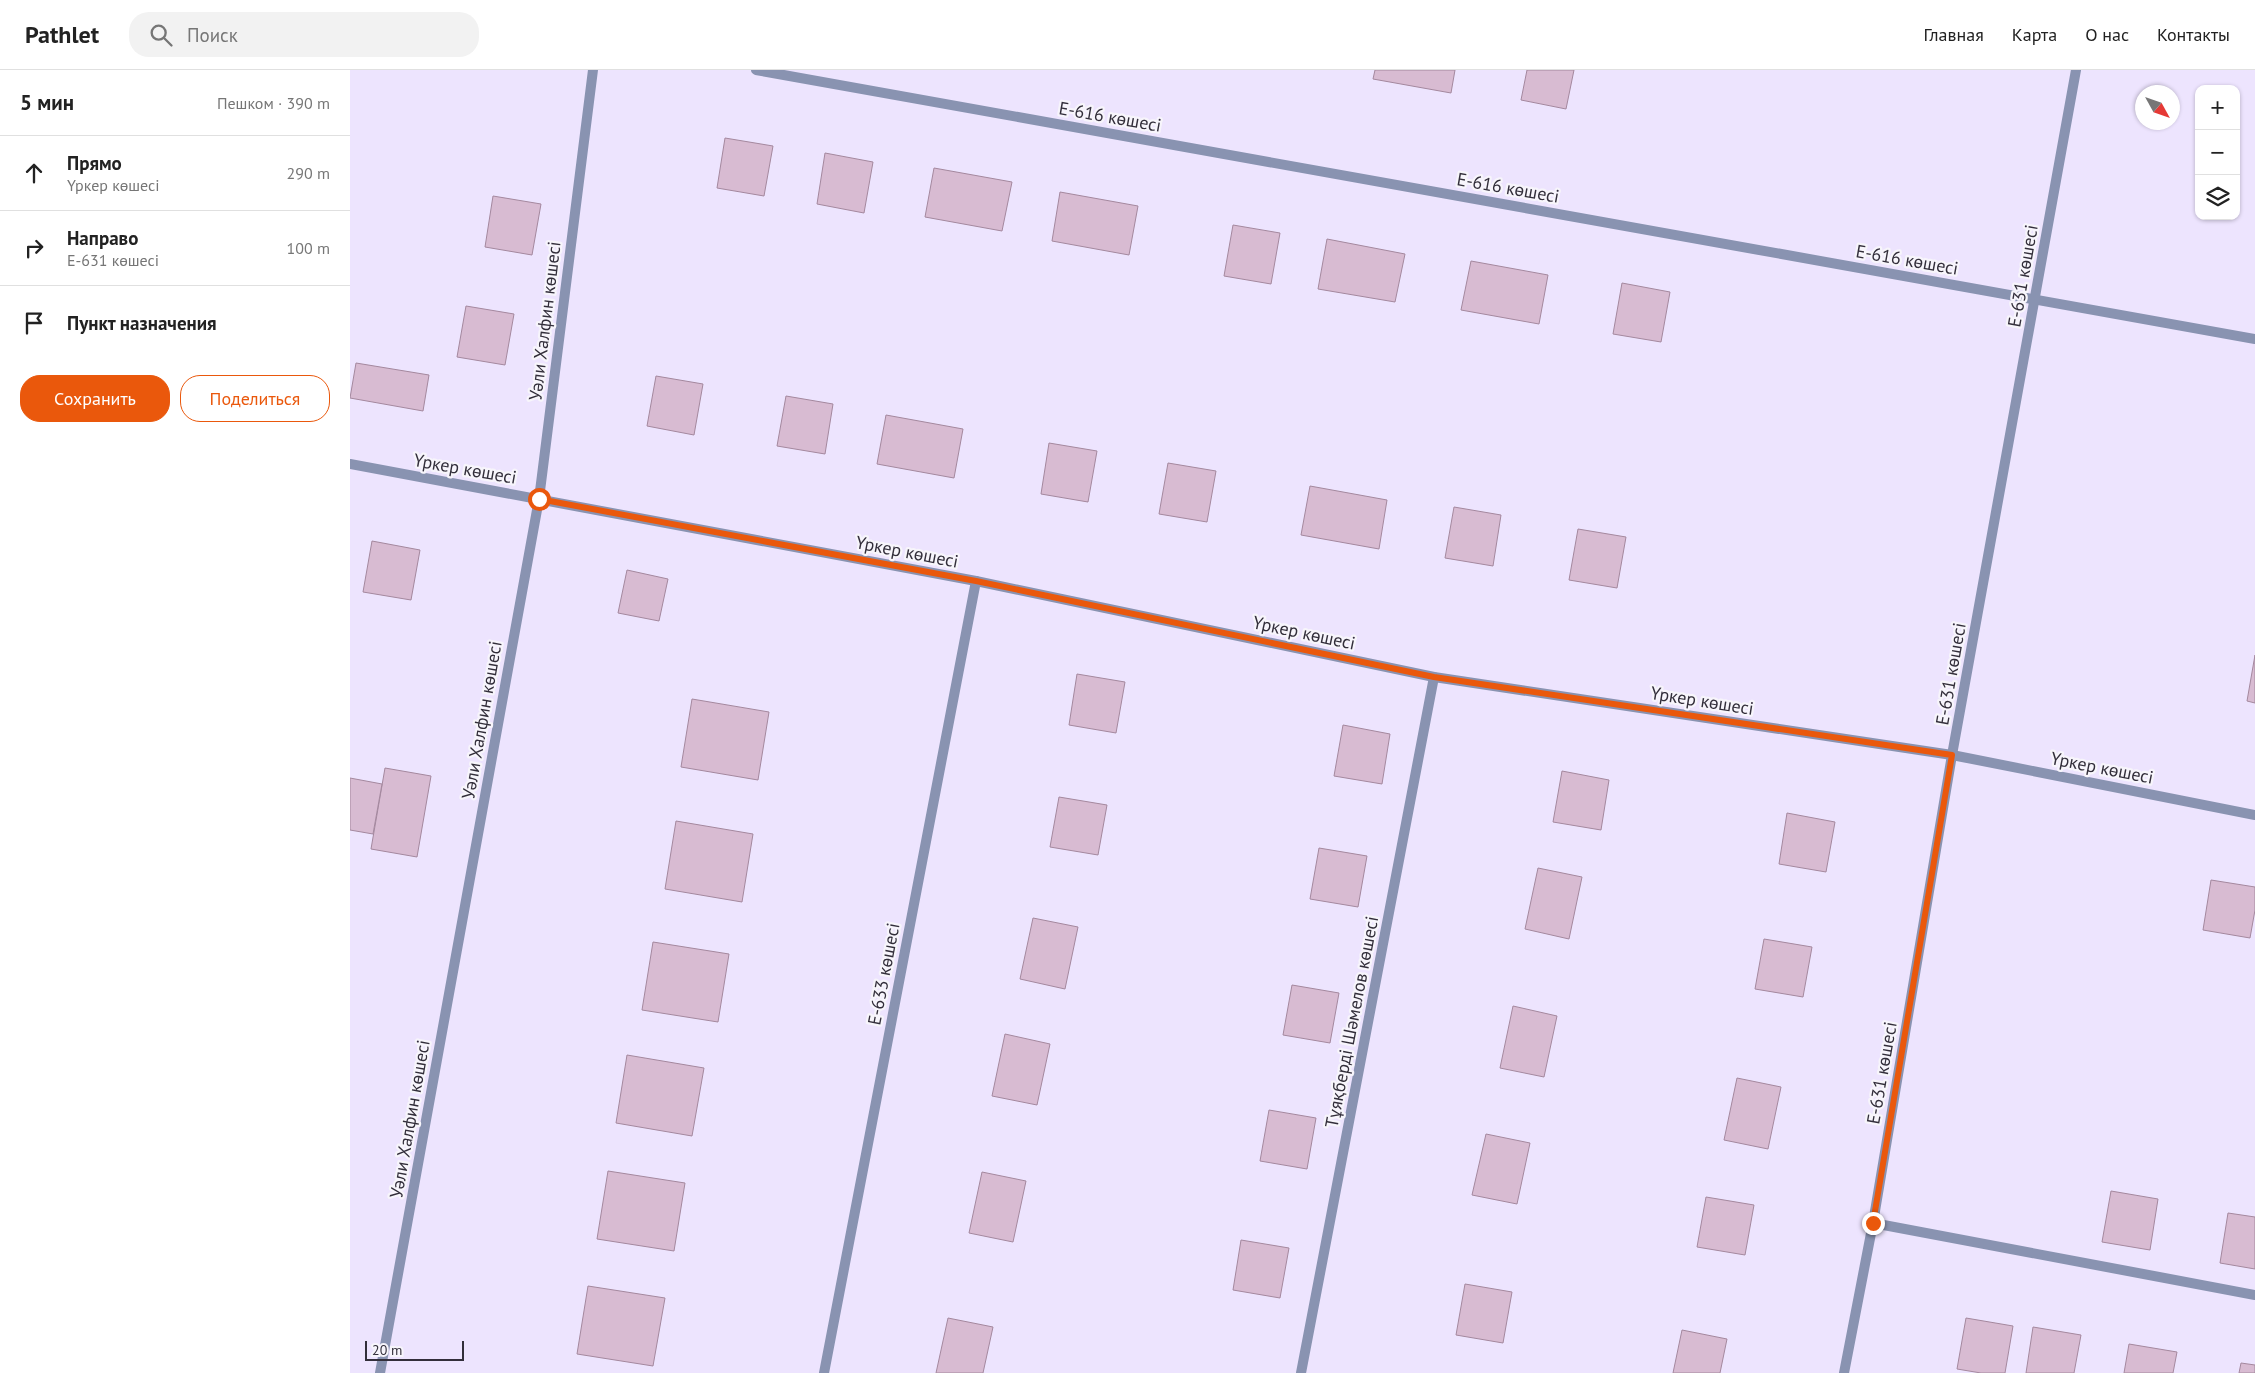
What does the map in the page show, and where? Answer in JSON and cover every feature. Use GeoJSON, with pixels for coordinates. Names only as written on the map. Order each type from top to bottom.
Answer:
{"type":"FeatureCollection","features":[{"type":"Feature","properties":{"kind":"street","name":"Уәли Халфин көшесі"},"geometry":{"type":"LineString","coordinates":[[380,1373],[539,499],[593,70]]}},
{"type":"Feature","properties":{"kind":"street","name":"Е-616 көшесі"},"geometry":{"type":"LineString","coordinates":[[756,70],[2255,339]]}},
{"type":"Feature","properties":{"kind":"street","name":"Е-631 көшесі"},"geometry":{"type":"LineString","coordinates":[[1844,1373],[1873,1223],[1952,755],[2076,70]]}},
{"type":"Feature","properties":{"kind":"street","name":"Үркер көшесі"},"geometry":{"type":"LineString","coordinates":[[350,464],[976,581],[1434,677],[1952,755],[2255,815]]}},
{"type":"Feature","properties":{"kind":"street","name":"Е-633 көшесі"},"geometry":{"type":"LineString","coordinates":[[824,1373],[976,581]]}},
{"type":"Feature","properties":{"kind":"street","name":"Тұяқберді Шәмелов көшесі"},"geometry":{"type":"LineString","coordinates":[[1301,1373],[1434,677]]}},
{"type":"Feature","properties":{"kind":"street"},"geometry":{"type":"LineString","coordinates":[[1873,1223],[2255,1295]]}},
{"type":"Feature","properties":{"kind":"building"},"geometry":{"type":"Polygon","coordinates":[[[1375,70],[1455,70],[1451,93],[1373,79],[1375,70]]]}},
{"type":"Feature","properties":{"kind":"building"},"geometry":{"type":"Polygon","coordinates":[[[1527,70],[1574,70],[1566,109],[1521,100],[1527,70]]]}},
{"type":"Feature","properties":{"kind":"building"},"geometry":{"type":"Polygon","coordinates":[[[725,138],[773,146],[764,196],[717,188],[725,138]]]}},
{"type":"Feature","properties":{"kind":"building"},"geometry":{"type":"Polygon","coordinates":[[[825,153],[873,162],[864,213],[817,204],[825,153]]]}},
{"type":"Feature","properties":{"kind":"building"},"geometry":{"type":"Polygon","coordinates":[[[934,168],[1012,182],[1002,231],[925,217],[934,168]]]}},
{"type":"Feature","properties":{"kind":"building"},"geometry":{"type":"Polygon","coordinates":[[[1060,192],[1138,206],[1129,255],[1052,241],[1060,192]]]}},
{"type":"Feature","properties":{"kind":"building"},"geometry":{"type":"Polygon","coordinates":[[[493,196],[541,204],[532,255],[485,247],[493,196]]]}},
{"type":"Feature","properties":{"kind":"building"},"geometry":{"type":"Polygon","coordinates":[[[1233,225],[1280,233],[1271,284],[1224,276],[1233,225]]]}},
{"type":"Feature","properties":{"kind":"building"},"geometry":{"type":"Polygon","coordinates":[[[1327,239],[1405,254],[1395,302],[1318,289],[1327,239]]]}},
{"type":"Feature","properties":{"kind":"building"},"geometry":{"type":"Polygon","coordinates":[[[1471,261],[1548,275],[1539,324],[1461,310],[1471,261]]]}},
{"type":"Feature","properties":{"kind":"building"},"geometry":{"type":"Polygon","coordinates":[[[1622,283],[1670,292],[1661,342],[1613,334],[1622,283]]]}},
{"type":"Feature","properties":{"kind":"building"},"geometry":{"type":"Polygon","coordinates":[[[466,306],[514,314],[505,365],[457,357],[466,306]]]}},
{"type":"Feature","properties":{"kind":"building"},"geometry":{"type":"Polygon","coordinates":[[[356,363],[429,375],[423,411],[350,398],[356,363]]]}},
{"type":"Feature","properties":{"kind":"building"},"geometry":{"type":"Polygon","coordinates":[[[656,376],[703,384],[694,435],[647,426],[656,376]]]}},
{"type":"Feature","properties":{"kind":"building"},"geometry":{"type":"Polygon","coordinates":[[[786,396],[833,404],[825,454],[777,446],[786,396]]]}},
{"type":"Feature","properties":{"kind":"building"},"geometry":{"type":"Polygon","coordinates":[[[886,415],[963,429],[954,478],[877,464],[886,415]]]}},
{"type":"Feature","properties":{"kind":"building"},"geometry":{"type":"Polygon","coordinates":[[[1049,443],[1097,451],[1088,502],[1041,494],[1049,443]]]}},
{"type":"Feature","properties":{"kind":"building"},"geometry":{"type":"Polygon","coordinates":[[[1168,463],[1216,471],[1207,522],[1159,514],[1168,463]]]}},
{"type":"Feature","properties":{"kind":"building"},"geometry":{"type":"Polygon","coordinates":[[[1310,486],[1387,500],[1379,549],[1301,535],[1310,486]]]}},
{"type":"Feature","properties":{"kind":"building"},"geometry":{"type":"Polygon","coordinates":[[[1454,507],[1501,515],[1493,566],[1445,558],[1454,507]]]}},
{"type":"Feature","properties":{"kind":"building"},"geometry":{"type":"Polygon","coordinates":[[[1578,529],[1626,537],[1617,588],[1569,580],[1578,529]]]}},
{"type":"Feature","properties":{"kind":"building"},"geometry":{"type":"Polygon","coordinates":[[[372,541],[420,550],[411,600],[363,592],[372,541]]]}},
{"type":"Feature","properties":{"kind":"building"},"geometry":{"type":"Polygon","coordinates":[[[627,570],[668,579],[659,621],[618,613],[627,570]]]}},
{"type":"Feature","properties":{"kind":"building"},"geometry":{"type":"Polygon","coordinates":[[[2255,655],[2255,703],[2247,701],[2255,655]]]}},
{"type":"Feature","properties":{"kind":"building"},"geometry":{"type":"Polygon","coordinates":[[[1077,674],[1125,682],[1116,733],[1069,725],[1077,674]]]}},
{"type":"Feature","properties":{"kind":"building"},"geometry":{"type":"Polygon","coordinates":[[[692,699],[769,712],[758,780],[681,767],[692,699]]]}},
{"type":"Feature","properties":{"kind":"building"},"geometry":{"type":"Polygon","coordinates":[[[1343,725],[1390,734],[1382,784],[1334,776],[1343,725]]]}},
{"type":"Feature","properties":{"kind":"building"},"geometry":{"type":"Polygon","coordinates":[[[385,768],[431,776],[417,857],[371,849],[385,768]]]}},
{"type":"Feature","properties":{"kind":"building"},"geometry":{"type":"Polygon","coordinates":[[[1562,771],[1609,780],[1601,830],[1553,822],[1562,771]]]}},
{"type":"Feature","properties":{"kind":"building"},"geometry":{"type":"Polygon","coordinates":[[[350,778],[382,784],[373,834],[350,830],[350,778]]]}},
{"type":"Feature","properties":{"kind":"building"},"geometry":{"type":"Polygon","coordinates":[[[1059,797],[1107,805],[1098,855],[1050,847],[1059,797]]]}},
{"type":"Feature","properties":{"kind":"building"},"geometry":{"type":"Polygon","coordinates":[[[1787,813],[1835,822],[1826,872],[1779,864],[1787,813]]]}},
{"type":"Feature","properties":{"kind":"building"},"geometry":{"type":"Polygon","coordinates":[[[676,821],[753,834],[742,902],[665,889],[676,821]]]}},
{"type":"Feature","properties":{"kind":"building"},"geometry":{"type":"Polygon","coordinates":[[[1319,848],[1367,856],[1358,907],[1310,899],[1319,848]]]}},
{"type":"Feature","properties":{"kind":"building"},"geometry":{"type":"Polygon","coordinates":[[[1538,868],[1582,877],[1569,939],[1525,929],[1538,868]]]}},
{"type":"Feature","properties":{"kind":"building"},"geometry":{"type":"Polygon","coordinates":[[[2211,880],[2255,887],[2255,910],[2250,938],[2203,930],[2211,880]]]}},
{"type":"Feature","properties":{"kind":"building"},"geometry":{"type":"Polygon","coordinates":[[[1033,918],[1078,927],[1065,989],[1020,979],[1033,918]]]}},
{"type":"Feature","properties":{"kind":"building"},"geometry":{"type":"Polygon","coordinates":[[[1764,939],[1812,947],[1803,997],[1755,989],[1764,939]]]}},
{"type":"Feature","properties":{"kind":"building"},"geometry":{"type":"Polygon","coordinates":[[[653,942],[729,954],[718,1022],[642,1010],[653,942]]]}},
{"type":"Feature","properties":{"kind":"building"},"geometry":{"type":"Polygon","coordinates":[[[1292,985],[1339,993],[1330,1043],[1283,1035],[1292,985]]]}},
{"type":"Feature","properties":{"kind":"building"},"geometry":{"type":"Polygon","coordinates":[[[1513,1006],[1557,1016],[1544,1077],[1500,1068],[1513,1006]]]}},
{"type":"Feature","properties":{"kind":"building"},"geometry":{"type":"Polygon","coordinates":[[[1005,1034],[1050,1044],[1037,1105],[992,1096],[1005,1034]]]}},
{"type":"Feature","properties":{"kind":"building"},"geometry":{"type":"Polygon","coordinates":[[[627,1055],[704,1068],[692,1136],[616,1123],[627,1055]]]}},
{"type":"Feature","properties":{"kind":"building"},"geometry":{"type":"Polygon","coordinates":[[[1737,1078],[1781,1087],[1768,1149],[1724,1140],[1737,1078]]]}},
{"type":"Feature","properties":{"kind":"building"},"geometry":{"type":"Polygon","coordinates":[[[1269,1110],[1316,1118],[1307,1169],[1260,1161],[1269,1110]]]}},
{"type":"Feature","properties":{"kind":"building"},"geometry":{"type":"Polygon","coordinates":[[[1486,1134],[1530,1143],[1517,1204],[1472,1195],[1486,1134]]]}},
{"type":"Feature","properties":{"kind":"building"},"geometry":{"type":"Polygon","coordinates":[[[608,1171],[685,1183],[674,1251],[597,1239],[608,1171]]]}},
{"type":"Feature","properties":{"kind":"building"},"geometry":{"type":"Polygon","coordinates":[[[982,1172],[1026,1181],[1013,1242],[969,1233],[982,1172]]]}},
{"type":"Feature","properties":{"kind":"building"},"geometry":{"type":"Polygon","coordinates":[[[2111,1191],[2158,1199],[2150,1250],[2102,1242],[2111,1191]]]}},
{"type":"Feature","properties":{"kind":"building"},"geometry":{"type":"Polygon","coordinates":[[[1706,1197],[1754,1205],[1745,1255],[1697,1247],[1706,1197]]]}},
{"type":"Feature","properties":{"kind":"building"},"geometry":{"type":"Polygon","coordinates":[[[2228,1213],[2255,1217],[2255,1269],[2220,1263],[2228,1213]]]}},
{"type":"Feature","properties":{"kind":"building"},"geometry":{"type":"Polygon","coordinates":[[[1241,1240],[1289,1248],[1280,1298],[1233,1290],[1241,1240]]]}},
{"type":"Feature","properties":{"kind":"building"},"geometry":{"type":"Polygon","coordinates":[[[1465,1284],[1512,1292],[1503,1343],[1456,1335],[1465,1284]]]}},
{"type":"Feature","properties":{"kind":"building"},"geometry":{"type":"Polygon","coordinates":[[[588,1286],[665,1298],[653,1366],[577,1354],[588,1286]]]}},
{"type":"Feature","properties":{"kind":"building"},"geometry":{"type":"Polygon","coordinates":[[[948,1318],[993,1327],[983,1373],[936,1373],[948,1318]]]}},
{"type":"Feature","properties":{"kind":"building"},"geometry":{"type":"Polygon","coordinates":[[[1966,1318],[2013,1326],[2005,1373],[1981,1373],[1957,1369],[1966,1318]]]}},
{"type":"Feature","properties":{"kind":"building"},"geometry":{"type":"Polygon","coordinates":[[[2033,1327],[2081,1335],[2074,1373],[2026,1373],[2033,1327]]]}},
{"type":"Feature","properties":{"kind":"building"},"geometry":{"type":"Polygon","coordinates":[[[1682,1330],[1727,1339],[1720,1373],[1673,1373],[1682,1330]]]}},
{"type":"Feature","properties":{"kind":"building"},"geometry":{"type":"Polygon","coordinates":[[[2129,1344],[2177,1352],[2173,1373],[2124,1373],[2129,1344]]]}},
{"type":"Feature","properties":{"kind":"building"},"geometry":{"type":"Polygon","coordinates":[[[2241,1363],[2255,1365],[2255,1373],[2239,1373],[2241,1363]]]}},
{"type":"Feature","properties":{"kind":"route"},"geometry":{"type":"LineString","coordinates":[[539,499],[976,581],[1434,677],[1952,755],[1873,1223]]}}]}
